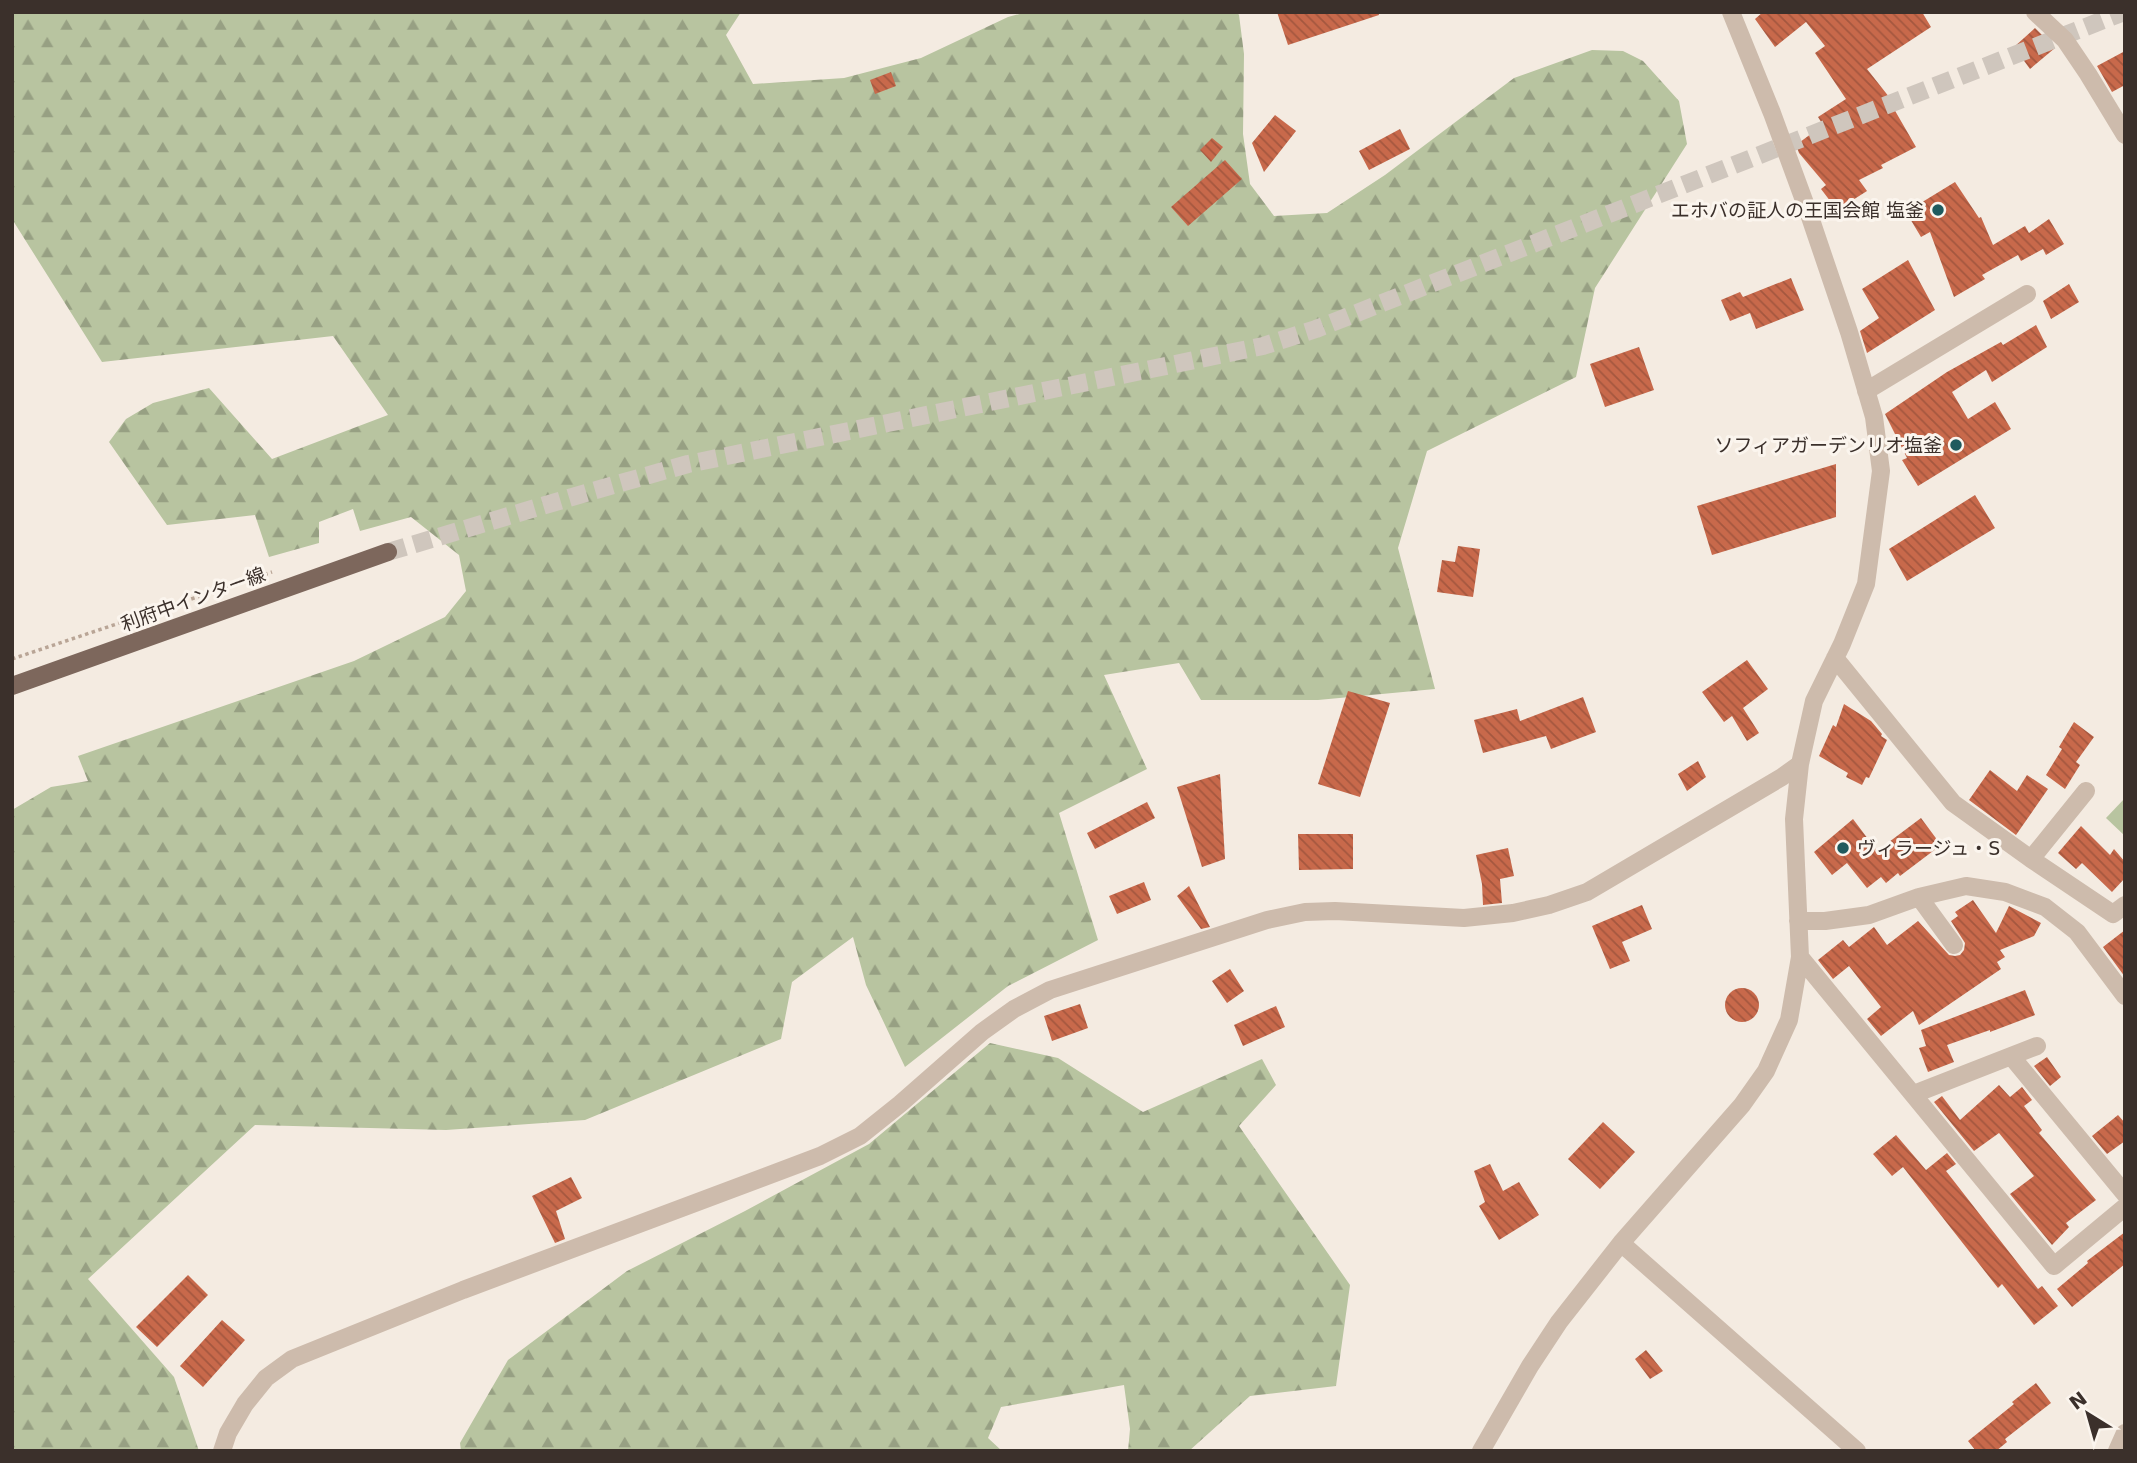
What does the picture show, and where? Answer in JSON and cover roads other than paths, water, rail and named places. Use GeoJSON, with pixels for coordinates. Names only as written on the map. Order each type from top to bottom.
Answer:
{"type":"FeatureCollection","features":[{"type":"Feature","properties":{"kind":"main road","name":"利府中インター線"},"geometry":{"type":"LineString","coordinates":[[12,686],[388,552]]}},
{"type":"Feature","properties":{"kind":"street"},"geometry":{"type":"LineString","coordinates":[[1481,1451],[1552,1333],[1621,1243],[1742,1105],[1766,1071],[1788,1020],[1800,957],[1794,819],[1800,764],[1814,701],[1842,644],[1866,584],[1881,471],[1874,417],[1849,332],[1809,214],[1731,12]]}},
{"type":"Feature","properties":{"kind":"street"},"geometry":{"type":"LineString","coordinates":[[2035,12],[2065,40],[2122,124]]}},
{"type":"Feature","properties":{"kind":"street"},"geometry":{"type":"LineString","coordinates":[[1866,391],[2027,294]]}},
{"type":"Feature","properties":{"kind":"street"},"geometry":{"type":"LineString","coordinates":[[1835,658],[1953,803],[2113,914],[2125,905]]}},
{"type":"Feature","properties":{"kind":"street"},"geometry":{"type":"LineString","coordinates":[[222,1451],[228,1433],[245,1404],[267,1378],[292,1359],[463,1290],[820,1156],[859,1136],[901,1104],[982,1032],[1014,1009],[1050,990],[1267,920],[1304,912],[1335,911],[1464,918],[1513,913],[1549,905],[1587,892],[1800,764]]}},
{"type":"Feature","properties":{"kind":"street"},"geometry":{"type":"LineString","coordinates":[[2031,859],[2086,791]]}},
{"type":"Feature","properties":{"kind":"street"},"geometry":{"type":"LineString","coordinates":[[1798,921],[1825,921],[1869,915],[1919,897],[1966,886],[2005,892],[2045,907],[2077,932],[2125,996]]}},
{"type":"Feature","properties":{"kind":"street"},"geometry":{"type":"LineString","coordinates":[[1919,897],[1954,945]]}},
{"type":"Feature","properties":{"kind":"street"},"geometry":{"type":"LineString","coordinates":[[1800,957],[2054,1266],[2125,1207]]}},
{"type":"Feature","properties":{"kind":"street"},"geometry":{"type":"LineString","coordinates":[[1914,1094],[2037,1046]]}},
{"type":"Feature","properties":{"kind":"street"},"geometry":{"type":"LineString","coordinates":[[2011,1056],[2125,1194]]}},
{"type":"Feature","properties":{"kind":"street"},"geometry":{"type":"LineString","coordinates":[[1621,1243],[1857,1451]]}},
{"type":"Feature","properties":{"kind":"street"},"geometry":{"type":"LineString","coordinates":[[2117,1451],[2125,1433]]}},
{"type":"Feature","properties":{"kind":"tunnel"},"geometry":{"type":"LineString","coordinates":[[388,552],[688,464],[1263,346],[1316,329],[2124,12]]}},
{"type":"Feature","properties":{"kind":"place","name":"エホバの証人の王国会館 塩釜"},"geometry":{"type":"Point","coordinates":[1938,210]}},
{"type":"Feature","properties":{"kind":"place","name":"ソフィアガーデンリオ塩釜"},"geometry":{"type":"Point","coordinates":[1956,445]}},
{"type":"Feature","properties":{"kind":"place","name":"ヴィラージュ・S"},"geometry":{"type":"Point","coordinates":[1843,848]}}]}
